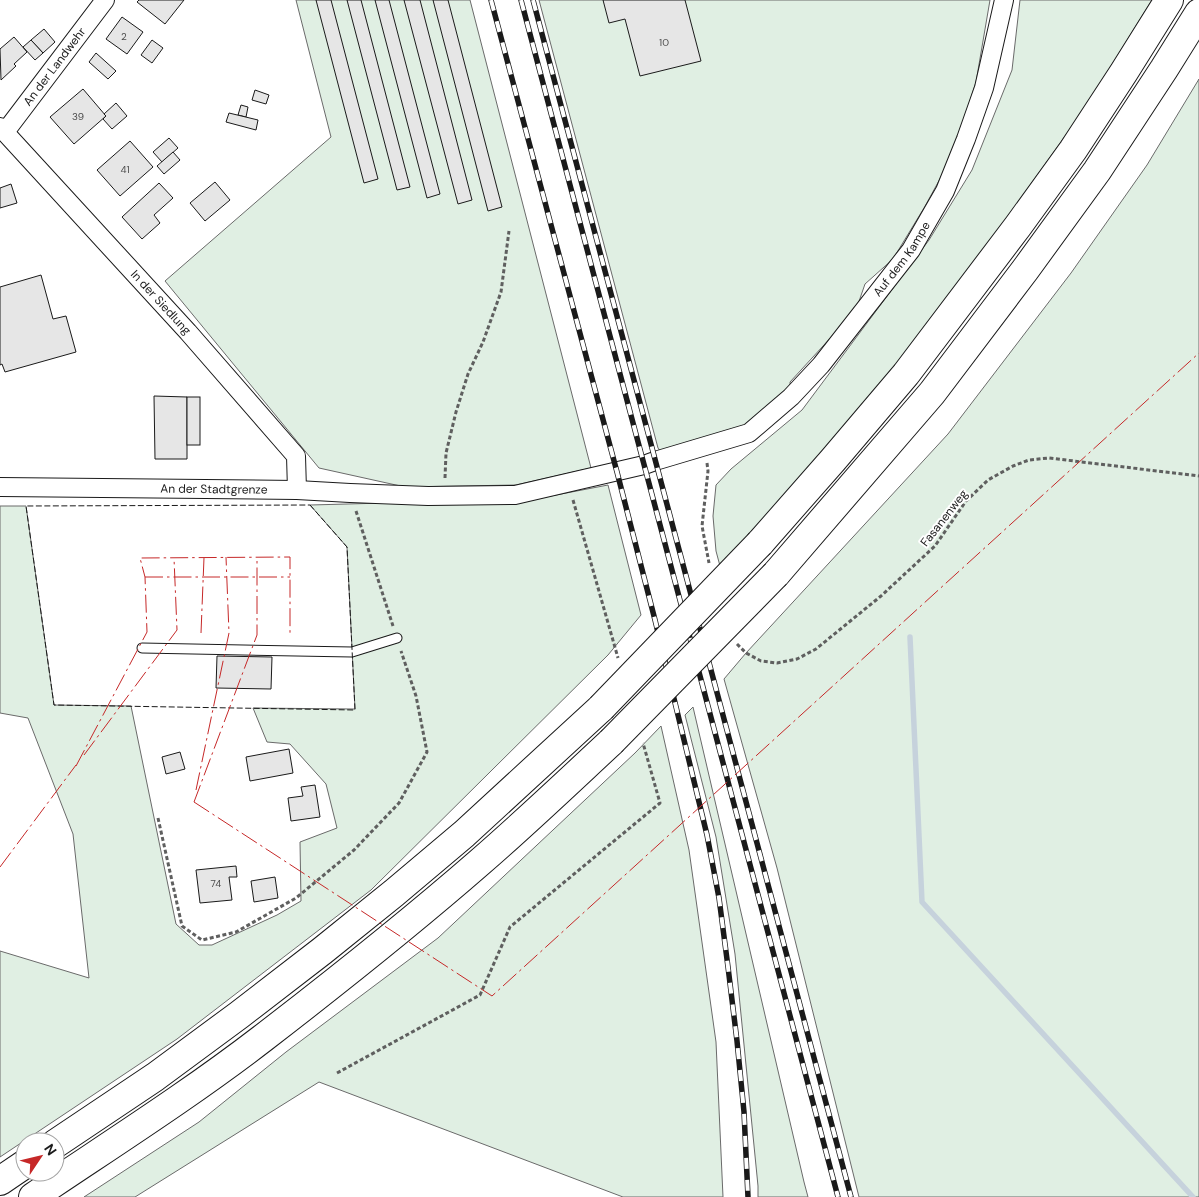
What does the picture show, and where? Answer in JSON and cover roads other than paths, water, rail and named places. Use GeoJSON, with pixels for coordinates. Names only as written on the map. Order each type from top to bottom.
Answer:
{"type":"FeatureCollection","features":[{"type":"Feature","properties":{"kind":"highway"},"geometry":{"type":"LineString","coordinates":[[65,1137],[155,1077],[322,951],[464,834],[601,708],[760,543],[906,374],[1006,242],[1072,150],[1169,0]]}},
{"type":"Feature","properties":{"kind":"highway"},"geometry":{"type":"LineString","coordinates":[[33,1197],[261,1039],[345,974],[481,861],[611,742],[776,574],[932,393],[1097,171],[1199,14]]}},
{"type":"Feature","properties":{"kind":"highway"},"geometry":{"type":"LineString","coordinates":[[0,1181],[15,1171]]}},
{"type":"Feature","properties":{"kind":"street","name":"An der Landwehr"},"geometry":{"type":"LineString","coordinates":[[2,129],[106,0]]}},
{"type":"Feature","properties":{"kind":"street","name":"Auf dem Kampe"},"geometry":{"type":"LineString","coordinates":[[568,483],[644,465],[655,460],[749,433],[791,397],[821,365],[911,250],[945,191],[984,88],[1004,0]]}},
{"type":"Feature","properties":{"kind":"street","name":"In der Siedlung"},"geometry":{"type":"LineString","coordinates":[[2,129],[188,332],[296,456],[297,490]]}},
{"type":"Feature","properties":{"kind":"street","name":"An der Stadtgrenze"},"geometry":{"type":"LineString","coordinates":[[0,488],[297,490],[350,494],[437,496],[515,495],[568,483]]}},
{"type":"Feature","properties":{"kind":"lane"},"geometry":{"type":"LineString","coordinates":[[142,648],[352,652],[397,638]]}},
{"type":"Feature","properties":{"kind":"waterway"},"geometry":{"type":"LineString","coordinates":[[910,637],[922,902],[1193,1197]]}},
{"type":"Feature","properties":{"kind":"railway"},"geometry":{"type":"LineString","coordinates":[[491,0],[617,472],[707,835],[719,898],[737,1041],[744,1112],[748,1197]]}},
{"type":"Feature","properties":{"kind":"railway"},"geometry":{"type":"LineString","coordinates":[[521,0],[838,1197]]}},
{"type":"Feature","properties":{"kind":"railway"},"geometry":{"type":"LineString","coordinates":[[533,0],[851,1197]]}}]}
